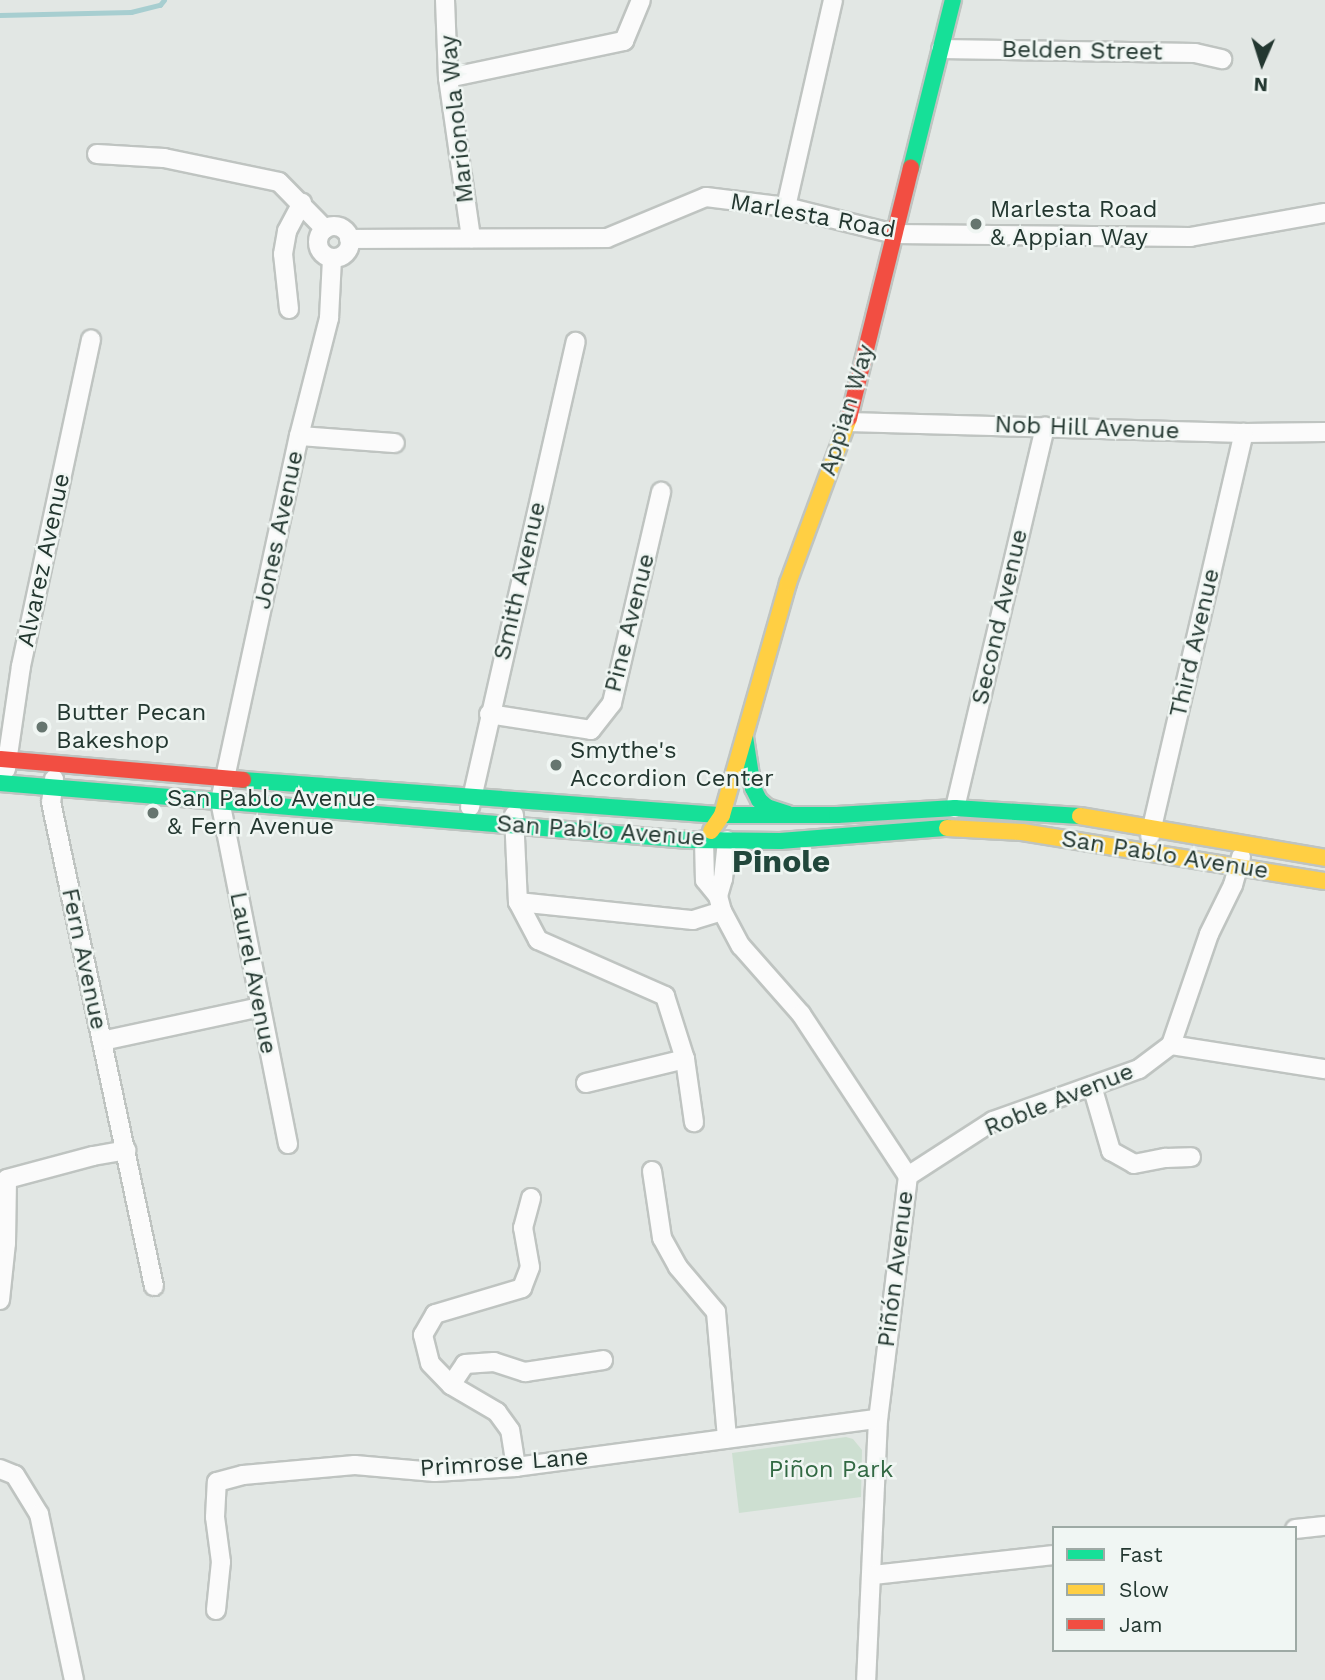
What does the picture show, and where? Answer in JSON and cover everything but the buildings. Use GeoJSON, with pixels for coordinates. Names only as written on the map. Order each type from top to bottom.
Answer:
{"type":"FeatureCollection","features":[{"type":"Feature","properties":{"kind":"main road","name":"Appian Way"},"geometry":{"type":"LineString","coordinates":[[704,840],[723,815],[788,583],[848,422],[953,0]]}},
{"type":"Feature","properties":{"kind":"main road"},"geometry":{"type":"LineString","coordinates":[[745,737],[753,788],[759,800],[767,807],[793,816]]}},
{"type":"Feature","properties":{"kind":"main road","name":"San Pablo Avenue"},"geometry":{"type":"LineString","coordinates":[[4,760],[723,815],[793,816],[956,808],[1096,817],[1151,829],[1325,858]]}},
{"type":"Feature","properties":{"kind":"main road","name":"San Pablo Avenue"},"geometry":{"type":"LineString","coordinates":[[2,783],[704,840],[780,841],[952,828],[1023,832],[1323,881]]}},
{"type":"Feature","properties":{"kind":"main road","name":"Appian Way"},"geometry":{"type":"LineString","coordinates":[[723,815],[727,840]]}},
{"type":"Feature","properties":{"kind":"street","name":"Marionola Way"},"geometry":{"type":"LineString","coordinates":[[445,0],[448,78],[471,238]]}},
{"type":"Feature","properties":{"kind":"street"},"geometry":{"type":"LineString","coordinates":[[448,78],[624,41],[641,0]]}},
{"type":"Feature","properties":{"kind":"street"},"geometry":{"type":"LineString","coordinates":[[786,207],[833,0]]}},
{"type":"Feature","properties":{"kind":"street","name":"Belden Street"},"geometry":{"type":"LineString","coordinates":[[941,49],[1195,53],[1222,59]]}},
{"type":"Feature","properties":{"kind":"street"},"geometry":{"type":"LineString","coordinates":[[97,154],[164,158],[279,182],[325,229]]}},
{"type":"Feature","properties":{"kind":"street","name":"Marlesta Road"},"geometry":{"type":"LineString","coordinates":[[349,239],[607,238],[706,197],[786,207],[895,233],[1190,237],[1325,213]]}},
{"type":"Feature","properties":{"kind":"street"},"geometry":{"type":"LineString","coordinates":[[289,309],[283,254],[287,231],[302,203]]}},
{"type":"Feature","properties":{"kind":"street"},"geometry":{"type":"LineString","coordinates":[[340,228],[349,239],[346,252],[332,258],[319,247],[319,237],[325,229],[340,228]]}},
{"type":"Feature","properties":{"kind":"street","name":"Jones Avenue"},"geometry":{"type":"LineString","coordinates":[[220,801],[299,436],[330,318],[332,258]]}},
{"type":"Feature","properties":{"kind":"street","name":"Alvarez Avenue"},"geometry":{"type":"LineString","coordinates":[[2,783],[21,666],[92,338]]}},
{"type":"Feature","properties":{"kind":"street","name":"Smith Avenue"},"geometry":{"type":"LineString","coordinates":[[468,820],[489,714],[576,342]]}},
{"type":"Feature","properties":{"kind":"street","name":"Nob Hill Avenue"},"geometry":{"type":"LineString","coordinates":[[848,422],[1244,433],[1325,432]]}},
{"type":"Feature","properties":{"kind":"street","name":"Second Avenue"},"geometry":{"type":"LineString","coordinates":[[956,808],[1045,426]]}},
{"type":"Feature","properties":{"kind":"street","name":"Third Avenue"},"geometry":{"type":"LineString","coordinates":[[1146,853],[1244,433]]}},
{"type":"Feature","properties":{"kind":"street"},"geometry":{"type":"LineString","coordinates":[[299,436],[395,443]]}},
{"type":"Feature","properties":{"kind":"street","name":"Pine Avenue"},"geometry":{"type":"LineString","coordinates":[[489,714],[591,730],[612,703],[662,492]]}},
{"type":"Feature","properties":{"kind":"street","name":"Fern Avenue"},"geometry":{"type":"LineString","coordinates":[[56,766],[51,802],[154,1286]]}},
{"type":"Feature","properties":{"kind":"street"},"geometry":{"type":"LineString","coordinates":[[515,800],[518,902],[538,940],[665,996],[685,1059],[694,1122]]}},
{"type":"Feature","properties":{"kind":"street","name":"Laurel Avenue"},"geometry":{"type":"LineString","coordinates":[[220,801],[288,1144]]}},
{"type":"Feature","properties":{"kind":"street","name":"Piñón Avenue"},"geometry":{"type":"LineString","coordinates":[[704,840],[702,853],[705,880],[741,946],[800,1014],[908,1176],[878,1419],[873,1575],[866,1680]]}},
{"type":"Feature","properties":{"kind":"street"},"geometry":{"type":"LineString","coordinates":[[518,902],[693,920],[720,904],[727,840]]}},
{"type":"Feature","properties":{"kind":"street"},"geometry":{"type":"LineString","coordinates":[[1244,845],[1239,868],[1209,934],[1171,1045],[1325,1069]]}},
{"type":"Feature","properties":{"kind":"street"},"geometry":{"type":"LineString","coordinates":[[1323,881],[1325,853]]}},
{"type":"Feature","properties":{"kind":"street"},"geometry":{"type":"LineString","coordinates":[[102,1041],[260,1007]]}},
{"type":"Feature","properties":{"kind":"street","name":"Roble Avenue"},"geometry":{"type":"LineString","coordinates":[[908,1176],[993,1121],[1139,1069],[1171,1045]]}},
{"type":"Feature","properties":{"kind":"street"},"geometry":{"type":"LineString","coordinates":[[586,1083],[685,1059]]}},
{"type":"Feature","properties":{"kind":"street"},"geometry":{"type":"LineString","coordinates":[[1092,1086],[1111,1152],[1134,1164],[1191,1157]]}},
{"type":"Feature","properties":{"kind":"street"},"geometry":{"type":"LineString","coordinates":[[0,1300],[6,1243],[4,1178],[126,1150]]}},
{"type":"Feature","properties":{"kind":"street"},"geometry":{"type":"LineString","coordinates":[[652,1171],[662,1238],[678,1267],[716,1312],[727,1439]]}},
{"type":"Feature","properties":{"kind":"street"},"geometry":{"type":"LineString","coordinates":[[516,1467],[510,1430],[497,1412],[451,1385],[430,1363],[423,1335],[435,1314],[522,1288],[530,1267],[523,1228],[531,1198]]}},
{"type":"Feature","properties":{"kind":"street"},"geometry":{"type":"LineString","coordinates":[[451,1385],[465,1364],[494,1362],[525,1372],[603,1360]]}},
{"type":"Feature","properties":{"kind":"street","name":"Primrose Lane"},"geometry":{"type":"LineString","coordinates":[[216,1610],[221,1562],[215,1517],[217,1482],[243,1475],[355,1465],[435,1472],[516,1467],[878,1419]]}},
{"type":"Feature","properties":{"kind":"street"},"geometry":{"type":"LineString","coordinates":[[0,1469],[15,1475],[39,1514],[74,1680]]}},
{"type":"Feature","properties":{"kind":"street"},"geometry":{"type":"LineString","coordinates":[[1297,1529],[1325,1526]]}},
{"type":"Feature","properties":{"kind":"street"},"geometry":{"type":"LineString","coordinates":[[873,1575],[1052,1555]]}},
{"type":"Feature","properties":{"kind":"green space","name":"Piñon Park"},"geometry":{"type":"Polygon","coordinates":[[[846,1437],[853,1439],[862,1450],[861,1497],[739,1513],[732,1453],[846,1437]]]}},
{"type":"Feature","properties":{"kind":"waterway"},"geometry":{"type":"LineString","coordinates":[[0,15],[131,12],[160,5],[164,0]]}},
{"type":"Feature","properties":{"kind":"traffic: fast"},"geometry":{"type":"LineString","coordinates":[[911,168],[953,0]]}},
{"type":"Feature","properties":{"kind":"traffic: fast"},"geometry":{"type":"LineString","coordinates":[[745,737],[753,788],[759,800],[767,807],[788,814]]}},
{"type":"Feature","properties":{"kind":"traffic: fast"},"geometry":{"type":"LineString","coordinates":[[243,780],[722,815],[837,815],[955,808],[1080,816]]}},
{"type":"Feature","properties":{"kind":"traffic: fast"},"geometry":{"type":"LineString","coordinates":[[0,783],[689,840],[780,841],[947,828]]}},
{"type":"Feature","properties":{"kind":"traffic: slow"},"geometry":{"type":"LineString","coordinates":[[711,831],[722,815],[788,583],[849,418]]}},
{"type":"Feature","properties":{"kind":"traffic: slow"},"geometry":{"type":"LineString","coordinates":[[1080,816],[1325,858]]}},
{"type":"Feature","properties":{"kind":"traffic: slow"},"geometry":{"type":"LineString","coordinates":[[947,828],[1022,832],[1325,881]]}},
{"type":"Feature","properties":{"kind":"traffic: jam"},"geometry":{"type":"LineString","coordinates":[[849,418],[911,168]]}},
{"type":"Feature","properties":{"kind":"traffic: jam"},"geometry":{"type":"LineString","coordinates":[[0,759],[243,780]]}},
{"type":"Feature","properties":{"kind":"place","name":"Marlesta Road & Appian Way"},"geometry":{"type":"Point","coordinates":[976,224]}},
{"type":"Feature","properties":{"kind":"place","name":"Butter Pecan Bakeshop"},"geometry":{"type":"Point","coordinates":[42,727]}},
{"type":"Feature","properties":{"kind":"place","name":"Smythe's Accordion Center"},"geometry":{"type":"Point","coordinates":[556,765]}},
{"type":"Feature","properties":{"kind":"place","name":"San Pablo Avenue & Fern Avenue"},"geometry":{"type":"Point","coordinates":[153,813]}},
{"type":"Feature","properties":{"kind":"district","name":"Pinole"},"geometry":{"type":"Point","coordinates":[781,861]}}]}
